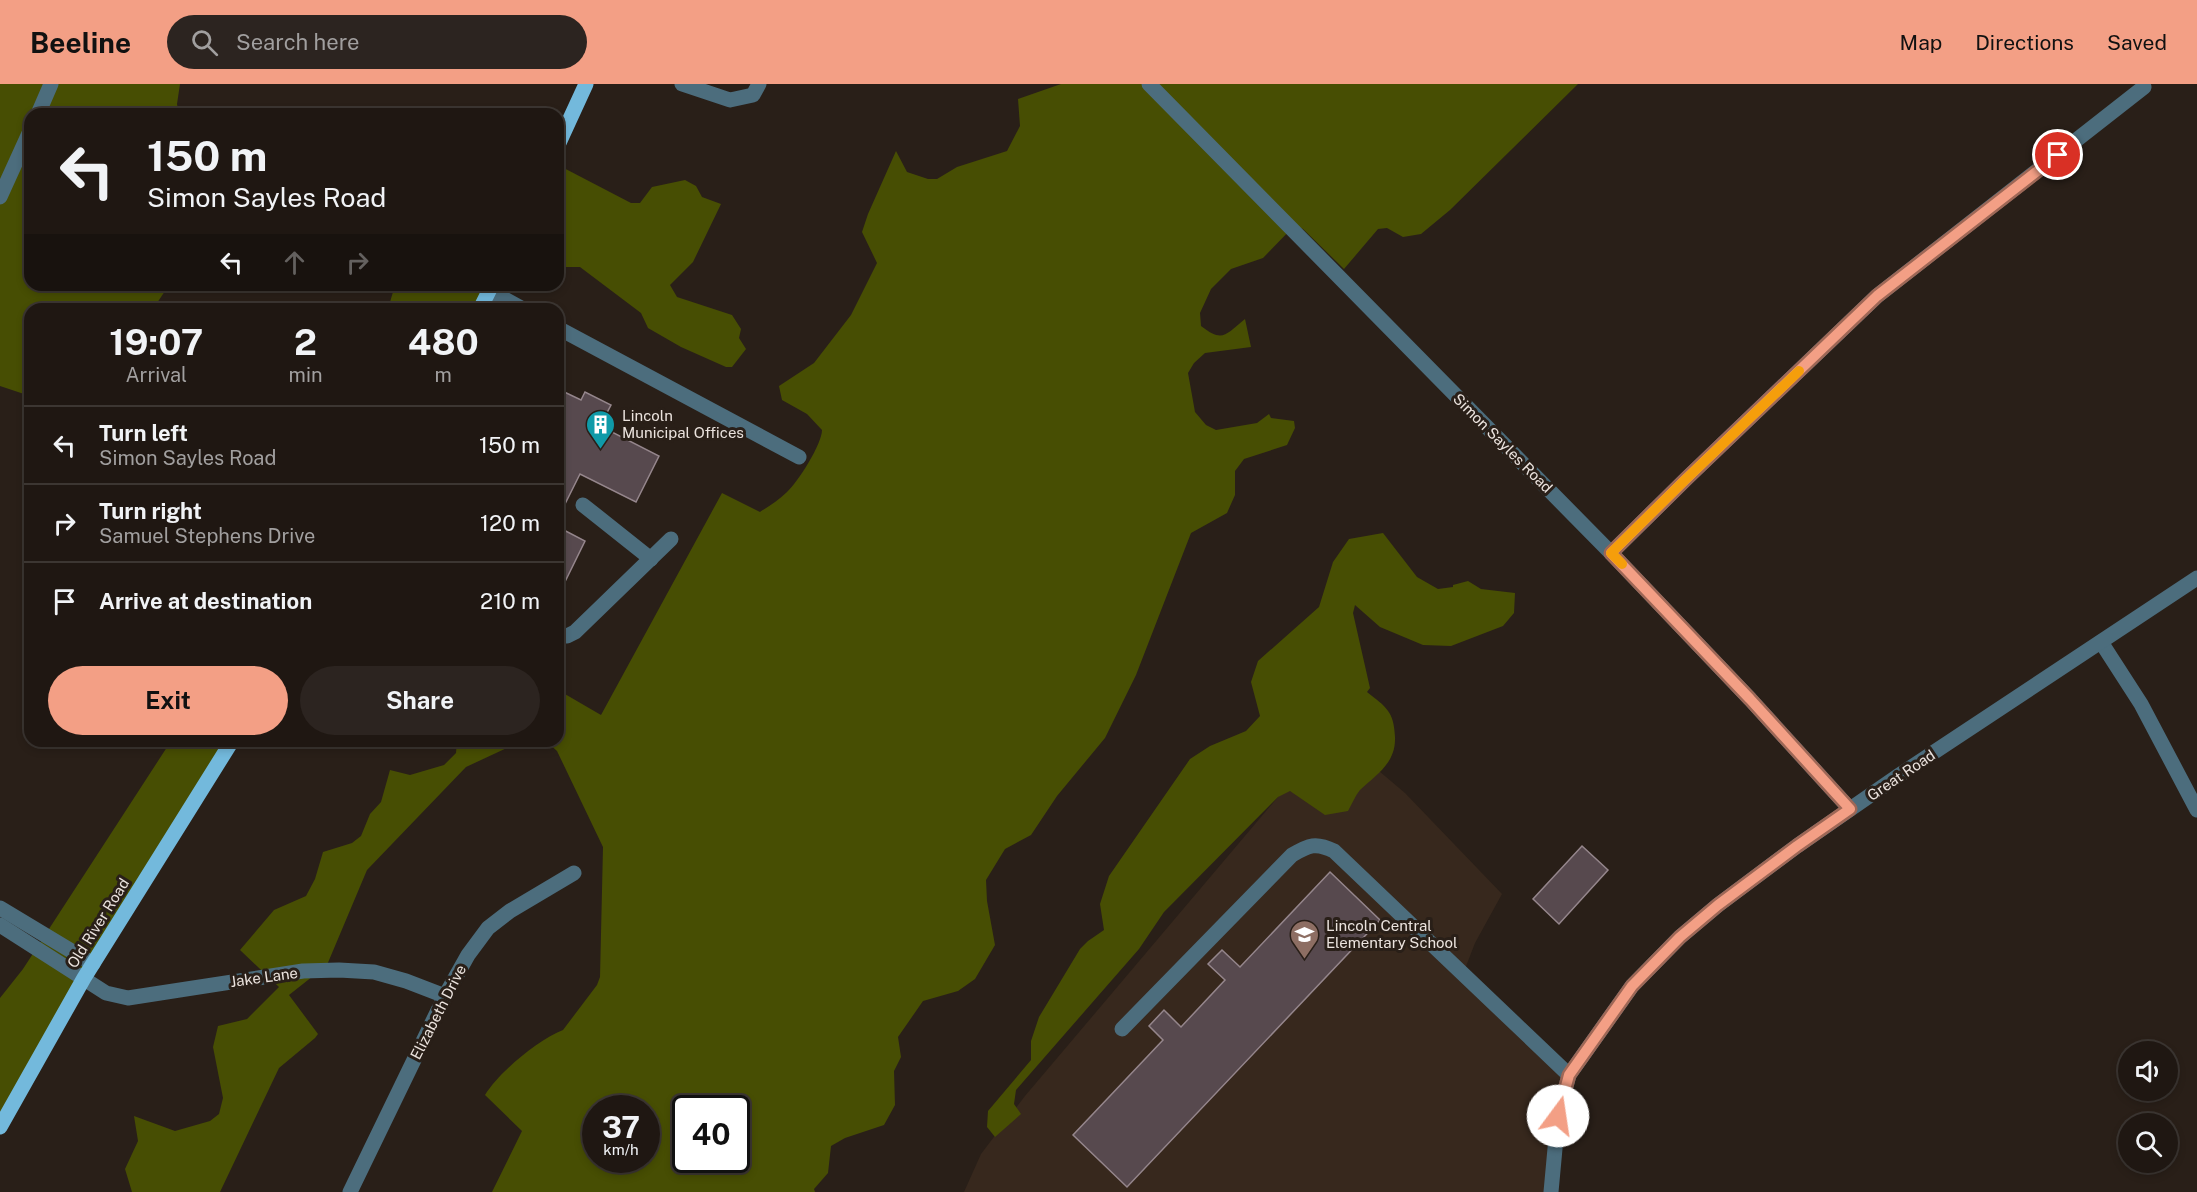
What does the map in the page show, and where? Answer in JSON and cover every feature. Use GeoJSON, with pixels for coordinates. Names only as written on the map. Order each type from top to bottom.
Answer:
{"type":"FeatureCollection","features":[{"type":"Feature","properties":{"kind":"main road"},"geometry":{"type":"LineString","coordinates":[[564,132],[586,84]]}},
{"type":"Feature","properties":{"kind":"main road","name":"Old River Road"},"geometry":{"type":"LineString","coordinates":[[0,1127],[84,978],[228,747]]}},
{"type":"Feature","properties":{"kind":"street"},"geometry":{"type":"LineString","coordinates":[[41,108],[51,84]]}},
{"type":"Feature","properties":{"kind":"street"},"geometry":{"type":"LineString","coordinates":[[682,84],[730,100],[753,95],[759,84]]}},
{"type":"Feature","properties":{"kind":"street","name":"Simon Sayles Road"},"geometry":{"type":"LineString","coordinates":[[1149,84],[1611,553],[1750,699],[1850,809]]}},
{"type":"Feature","properties":{"kind":"street"},"geometry":{"type":"LineString","coordinates":[[1611,553],[1877,296],[2144,87]]}},
{"type":"Feature","properties":{"kind":"street"},"geometry":{"type":"LineString","coordinates":[[0,197],[24,144]]}},
{"type":"Feature","properties":{"kind":"street"},"geometry":{"type":"LineString","coordinates":[[496,291],[514,303]]}},
{"type":"Feature","properties":{"kind":"street"},"geometry":{"type":"LineString","coordinates":[[564,331],[800,457]]}},
{"type":"Feature","properties":{"kind":"street"},"geometry":{"type":"LineString","coordinates":[[583,505],[651,559]]}},
{"type":"Feature","properties":{"kind":"street"},"geometry":{"type":"LineString","coordinates":[[564,636],[575,632],[671,539]]}},
{"type":"Feature","properties":{"kind":"street","name":"Great Road"},"geometry":{"type":"LineString","coordinates":[[1551,1192],[1558,1116],[1569,1075],[1632,986],[1680,937],[1718,905],[1850,809],[2197,578]]}},
{"type":"Feature","properties":{"kind":"street"},"geometry":{"type":"LineString","coordinates":[[2101,642],[2141,704],[2197,810]]}},
{"type":"Feature","properties":{"kind":"street"},"geometry":{"type":"LineString","coordinates":[[1122,1029],[1292,855],[1305,847],[1321,845],[1334,851],[1569,1075]]}},
{"type":"Feature","properties":{"kind":"street","name":"Elizabeth Drive"},"geometry":{"type":"LineString","coordinates":[[350,1192],[445,996],[468,955],[488,928],[510,911],[574,873]]}},
{"type":"Feature","properties":{"kind":"street"},"geometry":{"type":"LineString","coordinates":[[0,908],[93,964]]}},
{"type":"Feature","properties":{"kind":"street","name":"Jake Lane"},"geometry":{"type":"LineString","coordinates":[[0,926],[106,993],[128,998],[303,972],[339,970],[374,972],[445,996]]}},
{"type":"Feature","properties":{"kind":"shaded area","name":"Lincoln Central Elementary School"},"geometry":{"type":"Polygon","coordinates":[[[1333,732],[1405,793],[1502,894],[1475,943],[1463,974],[1569,1075],[1551,1192],[964,1192],[981,1154],[1025,1096],[1333,732]]]}},
{"type":"Feature","properties":{"kind":"green space"},"geometry":{"type":"Polygon","coordinates":[[[0,84],[180,84],[178,108],[24,108],[24,291],[165,291],[157,303],[24,303],[24,394],[0,386],[0,84]]]}},
{"type":"Feature","properties":{"kind":"green space"},"geometry":{"type":"Polygon","coordinates":[[[1061,84],[1578,84],[1450,210],[1421,234],[1403,237],[1387,228],[1378,229],[1344,269],[1303,229],[1295,225],[1263,258],[1231,269],[1211,289],[1200,313],[1201,326],[1214,334],[1224,335],[1245,319],[1251,347],[1205,353],[1194,363],[1188,373],[1195,412],[1206,425],[1216,430],[1257,423],[1269,414],[1271,418],[1294,421],[1295,428],[1287,445],[1244,459],[1235,471],[1235,495],[1227,513],[1191,533],[1136,675],[1105,738],[1057,796],[1031,835],[1005,849],[986,880],[987,901],[995,945],[975,979],[958,991],[923,1001],[898,1037],[901,1057],[894,1071],[895,1105],[884,1125],[845,1138],[831,1146],[828,1173],[814,1189],[815,1192],[492,1192],[522,1131],[485,1095],[491,1086],[520,1058],[542,1041],[563,1030],[597,985],[600,977],[603,847],[557,751],[553,747],[564,747],[564,693],[601,715],[722,493],[760,512],[784,495],[803,472],[814,453],[822,430],[807,414],[782,400],[779,386],[814,363],[851,315],[877,263],[862,232],[896,151],[907,172],[928,179],[937,179],[957,167],[1007,151],[1020,126],[1018,99],[1061,84]]]}},
{"type":"Feature","properties":{"kind":"green space"},"geometry":{"type":"Polygon","coordinates":[[[564,168],[631,203],[640,203],[652,187],[685,180],[696,186],[702,197],[721,204],[693,262],[670,285],[677,297],[732,315],[741,329],[739,338],[746,349],[732,367],[726,367],[681,347],[648,328],[641,313],[580,267],[564,267],[564,168]]]}},
{"type":"Feature","properties":{"kind":"green space"},"geometry":{"type":"Polygon","coordinates":[[[393,291],[491,291],[485,303],[390,303],[393,291]]]}},
{"type":"Feature","properties":{"kind":"green space"},"geometry":{"type":"Polygon","coordinates":[[[1383,533],[1417,577],[1438,589],[1453,587],[1453,585],[1468,581],[1481,589],[1515,593],[1514,613],[1503,626],[1451,646],[1423,645],[1380,627],[1355,605],[1353,613],[1370,688],[1367,692],[1388,710],[1393,721],[1395,737],[1389,761],[1360,790],[1348,811],[1325,815],[1290,791],[1278,797],[1164,912],[1139,949],[1016,1090],[1014,1104],[1021,1114],[995,1137],[987,1127],[988,1111],[1031,1060],[1031,1041],[1039,1017],[1080,949],[1104,930],[1100,904],[1109,876],[1190,759],[1210,746],[1246,731],[1260,716],[1251,682],[1258,661],[1319,607],[1333,562],[1349,539],[1383,533]]]}},
{"type":"Feature","properties":{"kind":"green space"},"geometry":{"type":"Polygon","coordinates":[[[167,747],[231,747],[0,1126],[0,998],[23,969],[167,747]]]}},
{"type":"Feature","properties":{"kind":"green space"},"geometry":{"type":"Polygon","coordinates":[[[456,747],[509,747],[466,767],[367,870],[327,965],[289,995],[318,1034],[279,1068],[220,1192],[132,1192],[125,1169],[138,1141],[134,1116],[175,1131],[210,1121],[219,1114],[223,1098],[213,1047],[218,1026],[247,1019],[279,987],[240,950],[274,910],[306,896],[315,879],[323,852],[352,843],[361,836],[370,814],[381,802],[390,770],[410,775],[444,765],[456,753],[456,747]]]}},
{"type":"Feature","properties":{"kind":"building","name":"Lincoln Municipal Offices"},"geometry":{"type":"Polygon","coordinates":[[[564,392],[581,400],[585,392],[611,405],[600,426],[659,456],[636,502],[580,474],[564,506],[564,392]]]}},
{"type":"Feature","properties":{"kind":"building"},"geometry":{"type":"Polygon","coordinates":[[[564,530],[585,541],[564,584],[564,530]]]}},
{"type":"Feature","properties":{"kind":"building"},"geometry":{"type":"Polygon","coordinates":[[[1582,846],[1608,870],[1559,924],[1533,899],[1582,846]]]}},
{"type":"Feature","properties":{"kind":"building"},"geometry":{"type":"Polygon","coordinates":[[[1330,872],[1380,920],[1127,1187],[1073,1135],[1163,1040],[1149,1026],[1164,1010],[1181,1027],[1225,980],[1208,964],[1222,950],[1240,967],[1330,872]]]}},
{"type":"Feature","properties":{"kind":"slow traffic"},"geometry":{"type":"LineString","coordinates":[[1622,564],[1611,553],[1799,371]]}},
{"type":"Feature","properties":{"kind":"place","name":"Lincoln Municipal Offices"},"geometry":{"type":"Point","coordinates":[601,450]}},
{"type":"Feature","properties":{"kind":"place","name":"Lincoln Central Elementary School"},"geometry":{"type":"Point","coordinates":[1305,960]}},
{"type":"Feature","properties":{"kind":"route"},"geometry":{"type":"LineString","coordinates":[[1558,1116],[1569,1075],[1632,986],[1680,937],[1718,905],[1850,809],[1750,699],[1611,553],[1877,296],[2058,155]]}}]}
